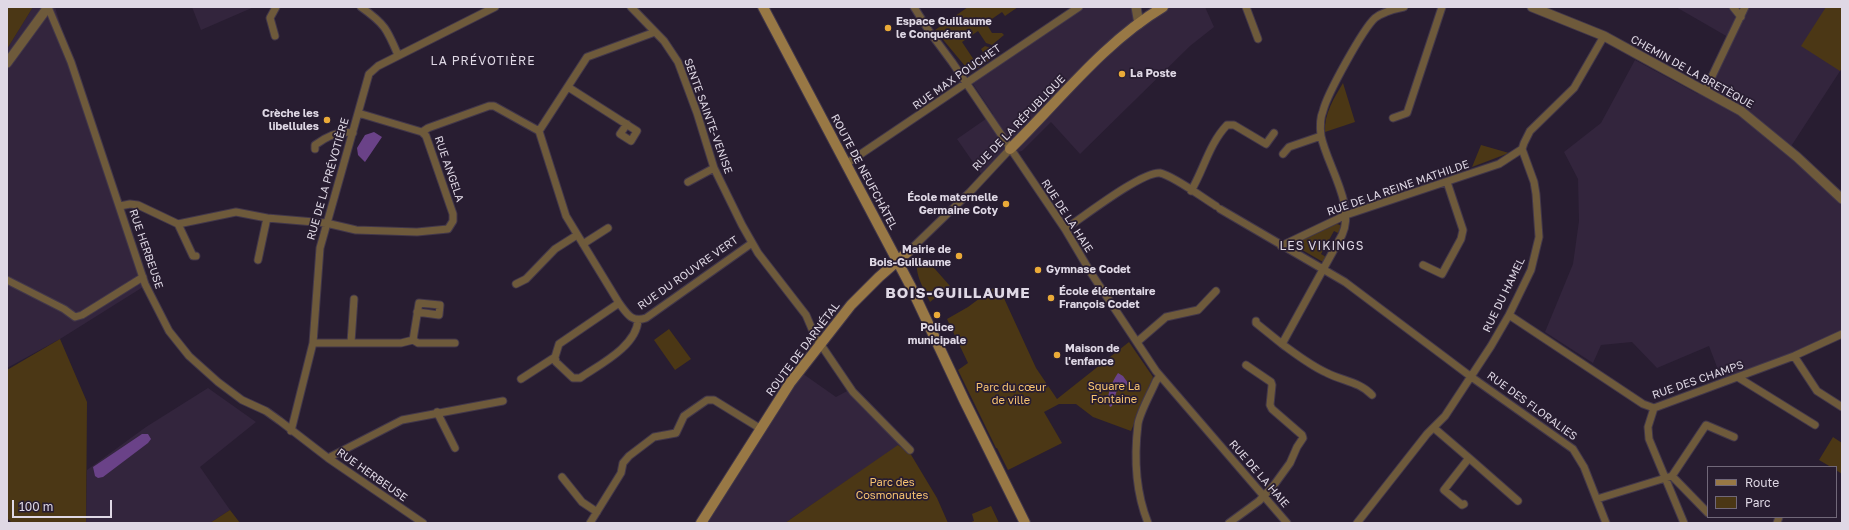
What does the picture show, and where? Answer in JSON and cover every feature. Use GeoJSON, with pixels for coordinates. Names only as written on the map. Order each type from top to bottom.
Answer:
{"type":"FeatureCollection","features":[{"type":"Feature","properties":{"kind":"main road","name":"ROUTE DE NEUFCHÂTEL"},"geometry":{"type":"LineString","coordinates":[[763,7],[898,261],[1025,523]]}},
{"type":"Feature","properties":{"kind":"main road","name":"RUE DE LA RÉPUBLIQUE"},"geometry":{"type":"LineString","coordinates":[[1010,149],[1085,72],[1139,24],[1163,7]]}},
{"type":"Feature","properties":{"kind":"main road","name":"RUE DE LA RÉPUBLIQUE"},"geometry":{"type":"LineString","coordinates":[[898,261],[910,250]]}},
{"type":"Feature","properties":{"kind":"main road","name":"ROUTE DE DARNÉTAL"},"geometry":{"type":"LineString","coordinates":[[701,523],[790,383],[851,305],[898,261]]}},
{"type":"Feature","properties":{"kind":"street"},"geometry":{"type":"LineString","coordinates":[[7,63],[48,7]]}},
{"type":"Feature","properties":{"kind":"street","name":"RUE HERBEUSE"},"geometry":{"type":"LineString","coordinates":[[48,7],[71,62],[120,206],[142,277],[169,331],[189,356],[218,382],[242,400],[266,411],[328,458],[423,523]]}},
{"type":"Feature","properties":{"kind":"street"},"geometry":{"type":"LineString","coordinates":[[275,36],[270,18],[276,7]]}},
{"type":"Feature","properties":{"kind":"street"},"geometry":{"type":"LineString","coordinates":[[361,7],[379,20],[388,31],[398,55]]}},
{"type":"Feature","properties":{"kind":"street","name":"RUE DE LA PRÉVOTIÈRE"},"geometry":{"type":"LineString","coordinates":[[291,431],[313,343],[320,248],[370,74],[378,66],[398,55],[495,7]]}},
{"type":"Feature","properties":{"kind":"street","name":"SENTE SAINTE-VENISE"},"geometry":{"type":"LineString","coordinates":[[631,7],[664,42],[678,62],[697,113],[714,168],[746,233],[783,286],[806,315],[815,336],[853,392],[910,450]]}},
{"type":"Feature","properties":{"kind":"street","name":"RUE DE LA HAIE"},"geometry":{"type":"LineString","coordinates":[[914,7],[1064,229],[1084,263],[1160,376],[1287,523]]}},
{"type":"Feature","properties":{"kind":"street","name":"RUE MAX POUCHET"},"geometry":{"type":"LineString","coordinates":[[846,164],[909,123],[1079,7]]}},
{"type":"Feature","properties":{"kind":"street"},"geometry":{"type":"LineString","coordinates":[[1136,7],[1139,24]]}},
{"type":"Feature","properties":{"kind":"street"},"geometry":{"type":"LineString","coordinates":[[1246,7],[1258,39]]}},
{"type":"Feature","properties":{"kind":"street"},"geometry":{"type":"LineString","coordinates":[[1282,344],[1345,229],[1346,216],[1321,136],[1322,111],[1364,33],[1377,17],[1387,12],[1404,7]]}},
{"type":"Feature","properties":{"kind":"street"},"geometry":{"type":"LineString","coordinates":[[1393,118],[1407,113],[1442,7]]}},
{"type":"Feature","properties":{"kind":"street","name":"CHEMIN DE LA BRETÈQUE"},"geometry":{"type":"LineString","coordinates":[[1532,7],[1604,36],[1741,111],[1764,128],[1842,199]]}},
{"type":"Feature","properties":{"kind":"street"},"geometry":{"type":"LineString","coordinates":[[1733,7],[1741,16]]}},
{"type":"Feature","properties":{"kind":"street"},"geometry":{"type":"LineString","coordinates":[[1705,91],[1745,7]]}},
{"type":"Feature","properties":{"kind":"street"},"geometry":{"type":"LineString","coordinates":[[422,132],[428,128],[475,111],[494,106],[539,131],[587,57],[655,32]]}},
{"type":"Feature","properties":{"kind":"street"},"geometry":{"type":"LineString","coordinates":[[1522,149],[1530,131],[1574,88],[1604,36]]}},
{"type":"Feature","properties":{"kind":"street"},"geometry":{"type":"LineString","coordinates":[[568,86],[627,124]]}},
{"type":"Feature","properties":{"kind":"street","name":"RUE ANGELA"},"geometry":{"type":"LineString","coordinates":[[326,223],[356,230],[417,232],[448,229],[454,221],[453,214],[426,136],[422,132],[358,113]]}},
{"type":"Feature","properties":{"kind":"street"},"geometry":{"type":"LineString","coordinates":[[1192,191],[1203,169],[1206,155],[1220,132],[1227,125],[1234,125],[1266,144],[1274,133]]}},
{"type":"Feature","properties":{"kind":"street"},"geometry":{"type":"LineString","coordinates":[[315,149],[315,145],[325,138],[342,131],[353,132]]}},
{"type":"Feature","properties":{"kind":"street","name":"RUE DU ROUVRE VERT"},"geometry":{"type":"LineString","coordinates":[[539,131],[566,216],[627,315],[638,320],[646,318],[752,242]]}},
{"type":"Feature","properties":{"kind":"street"},"geometry":{"type":"LineString","coordinates":[[1283,154],[1289,146],[1321,136]]}},
{"type":"Feature","properties":{"kind":"street","name":"RUE DE LA RÉPUBLIQUE"},"geometry":{"type":"LineString","coordinates":[[910,250],[970,192],[1010,149]]}},
{"type":"Feature","properties":{"kind":"street","name":"RUE DE LA REINE MATHILDE"},"geometry":{"type":"LineString","coordinates":[[1281,246],[1346,216],[1499,164],[1522,149]]}},
{"type":"Feature","properties":{"kind":"street","name":"RUE DU HAMEL"},"geometry":{"type":"LineString","coordinates":[[1357,523],[1445,416],[1491,346],[1509,315],[1531,270],[1539,237],[1536,194],[1534,182],[1522,149]]}},
{"type":"Feature","properties":{"kind":"street"},"geometry":{"type":"LineString","coordinates":[[688,182],[714,168]]}},
{"type":"Feature","properties":{"kind":"street","name":"RUE DES FLORALIES"},"geometry":{"type":"LineString","coordinates":[[1064,229],[1139,179],[1154,173],[1168,176],[1281,246],[1345,282],[1470,376],[1573,449],[1584,467],[1606,523]]}},
{"type":"Feature","properties":{"kind":"street"},"geometry":{"type":"LineString","coordinates":[[1423,265],[1442,274],[1461,239],[1463,230],[1447,182]]}},
{"type":"Feature","properties":{"kind":"street"},"geometry":{"type":"LineString","coordinates":[[120,206],[130,204],[138,205],[178,224],[236,212],[267,218],[326,223]]}},
{"type":"Feature","properties":{"kind":"street"},"geometry":{"type":"LineString","coordinates":[[258,260],[267,218]]}},
{"type":"Feature","properties":{"kind":"street"},"geometry":{"type":"LineString","coordinates":[[178,224],[193,256],[196,256]]}},
{"type":"Feature","properties":{"kind":"street"},"geometry":{"type":"LineString","coordinates":[[583,244],[608,228]]}},
{"type":"Feature","properties":{"kind":"street"},"geometry":{"type":"LineString","coordinates":[[516,284],[526,279],[555,249],[577,235]]}},
{"type":"Feature","properties":{"kind":"street"},"geometry":{"type":"LineString","coordinates":[[7,280],[64,309],[75,317],[82,315],[142,277]]}},
{"type":"Feature","properties":{"kind":"street"},"geometry":{"type":"LineString","coordinates":[[1137,342],[1166,318],[1198,310],[1216,292]]}},
{"type":"Feature","properties":{"kind":"street"},"geometry":{"type":"LineString","coordinates":[[351,342],[354,299]]}},
{"type":"Feature","properties":{"kind":"street"},"geometry":{"type":"LineString","coordinates":[[620,303],[559,344],[555,357],[556,362],[573,378],[580,378],[623,349],[637,330],[638,320]]}},
{"type":"Feature","properties":{"kind":"street"},"geometry":{"type":"LineString","coordinates":[[413,340],[417,312]]}},
{"type":"Feature","properties":{"kind":"street","name":"RUE DES CHAMPS"},"geometry":{"type":"LineString","coordinates":[[1509,315],[1643,404],[1654,408],[1739,378],[1794,356],[1842,334]]}},
{"type":"Feature","properties":{"kind":"street"},"geometry":{"type":"LineString","coordinates":[[1256,321],[1256,323],[1306,362],[1328,374],[1365,388],[1372,395]]}},
{"type":"Feature","properties":{"kind":"street"},"geometry":{"type":"LineString","coordinates":[[313,343],[401,343],[413,340],[418,343],[455,343]]}},
{"type":"Feature","properties":{"kind":"street"},"geometry":{"type":"LineString","coordinates":[[1794,356],[1817,391],[1842,407]]}},
{"type":"Feature","properties":{"kind":"street"},"geometry":{"type":"LineString","coordinates":[[521,379],[555,357]]}},
{"type":"Feature","properties":{"kind":"street"},"geometry":{"type":"LineString","coordinates":[[1228,523],[1263,497],[1284,472],[1303,438],[1302,435],[1272,409],[1270,405],[1271,382],[1246,364]]}},
{"type":"Feature","properties":{"kind":"street"},"geometry":{"type":"LineString","coordinates":[[1148,523],[1143,509],[1137,472],[1138,423],[1156,381],[1160,376]]}},
{"type":"Feature","properties":{"kind":"street"},"geometry":{"type":"LineString","coordinates":[[1739,378],[1815,425]]}},
{"type":"Feature","properties":{"kind":"street"},"geometry":{"type":"LineString","coordinates":[[590,523],[621,473],[623,463],[654,438],[676,433],[684,416],[707,400],[714,400],[761,429]]}},
{"type":"Feature","properties":{"kind":"street"},"geometry":{"type":"LineString","coordinates":[[328,458],[402,420],[437,412],[503,401]]}},
{"type":"Feature","properties":{"kind":"street"},"geometry":{"type":"LineString","coordinates":[[1654,408],[1648,427],[1648,434],[1669,476],[1684,523]]}},
{"type":"Feature","properties":{"kind":"street"},"geometry":{"type":"LineString","coordinates":[[437,412],[455,448]]}},
{"type":"Feature","properties":{"kind":"street"},"geometry":{"type":"LineString","coordinates":[[1597,499],[1669,476],[1706,425],[1734,437]]}},
{"type":"Feature","properties":{"kind":"street"},"geometry":{"type":"LineString","coordinates":[[1434,428],[1518,501]]}},
{"type":"Feature","properties":{"kind":"street"},"geometry":{"type":"LineString","coordinates":[[1464,504],[1462,505],[1444,490],[1469,458]]}},
{"type":"Feature","properties":{"kind":"street"},"geometry":{"type":"LineString","coordinates":[[562,476],[582,502],[597,512]]}},
{"type":"Feature","properties":{"kind":"street"},"geometry":{"type":"LineString","coordinates":[[1669,476],[1707,512]]}},
{"type":"Feature","properties":{"kind":"shaded area"},"geometry":{"type":"Polygon","coordinates":[[[33,7],[55,7],[143,287],[60,339],[7,368],[7,49],[33,7]]]}},
{"type":"Feature","properties":{"kind":"shaded area"},"geometry":{"type":"Polygon","coordinates":[[[192,7],[254,7],[201,30],[192,7]]]}},
{"type":"Feature","properties":{"kind":"shaded area"},"geometry":{"type":"Polygon","coordinates":[[[1081,7],[1136,7],[1138,24],[1164,7],[1205,7],[1214,27],[1190,46],[1080,154],[1051,122],[1022,151],[1012,153],[984,178],[957,139],[993,114],[971,81],[1081,7]]]}},
{"type":"Feature","properties":{"kind":"shaded area"},"geometry":{"type":"Polygon","coordinates":[[[1676,7],[1842,7],[1842,68],[1786,154],[1796,160],[1842,204],[1842,332],[1799,351],[1722,380],[1709,346],[1657,368],[1632,342],[1601,345],[1593,363],[1545,332],[1573,264],[1579,221],[1578,179],[1564,152],[1601,123],[1635,60],[1698,94],[1728,37],[1676,7]]]}},
{"type":"Feature","properties":{"kind":"shaded area"},"geometry":{"type":"Polygon","coordinates":[[[374,132],[382,137],[365,162],[358,155],[357,148],[365,135],[374,132]]]}},
{"type":"Feature","properties":{"kind":"shaded area"},"geometry":{"type":"Polygon","coordinates":[[[799,371],[836,397],[849,390],[901,444],[785,523],[702,523],[799,371]]]}},
{"type":"Feature","properties":{"kind":"shaded area"},"geometry":{"type":"Polygon","coordinates":[[[1118,373],[1123,376],[1128,383],[1126,386],[1123,386],[1117,390],[1112,406],[1110,407],[1108,398],[1118,373]]]}},
{"type":"Feature","properties":{"kind":"shaded area"},"geometry":{"type":"Polygon","coordinates":[[[208,388],[256,422],[200,467],[230,510],[210,523],[86,523],[87,470],[146,427],[208,388]]]}},
{"type":"Feature","properties":{"kind":"shaded area"},"geometry":{"type":"Polygon","coordinates":[[[142,434],[148,434],[151,439],[148,443],[103,477],[98,478],[95,476],[93,467],[142,434]]]}},
{"type":"Feature","properties":{"kind":"green space"},"geometry":{"type":"Polygon","coordinates":[[[7,7],[33,7],[7,49],[7,7]]]}},
{"type":"Feature","properties":{"kind":"green space"},"geometry":{"type":"Polygon","coordinates":[[[968,7],[1018,7],[1005,16],[1002,12],[986,23],[992,33],[1002,33],[1004,35],[992,45],[986,43],[978,31],[962,42],[976,63],[986,57],[981,49],[985,46],[991,48],[993,58],[978,68],[965,66],[935,30],[968,7]]]}},
{"type":"Feature","properties":{"kind":"green space"},"geometry":{"type":"Polygon","coordinates":[[[1826,7],[1842,7],[1842,68],[1840,71],[1801,46],[1826,7]]]}},
{"type":"Feature","properties":{"kind":"green space"},"geometry":{"type":"Polygon","coordinates":[[[1343,83],[1355,122],[1325,132],[1328,113],[1333,100],[1343,83]]]}},
{"type":"Feature","properties":{"kind":"green space"},"geometry":{"type":"Polygon","coordinates":[[[1481,145],[1509,153],[1472,167],[1481,145]]]}},
{"type":"Feature","properties":{"kind":"green space"},"geometry":{"type":"Polygon","coordinates":[[[1335,223],[1342,226],[1338,233],[1334,231],[1321,254],[1326,257],[1323,262],[1292,244],[1335,223]]]}},
{"type":"Feature","properties":{"kind":"green space"},"geometry":{"type":"Polygon","coordinates":[[[920,256],[935,269],[950,286],[930,302],[919,279],[917,267],[920,256]]]}},
{"type":"Feature","properties":{"kind":"green space","name":"Parc du cœur de ville"},"geometry":{"type":"Polygon","coordinates":[[[995,287],[1002,294],[1036,368],[1057,399],[1129,342],[1153,377],[1131,431],[1093,417],[1076,404],[1059,404],[1044,412],[1062,443],[1008,470],[958,370],[968,363],[947,319],[968,307],[995,287]]]}},
{"type":"Feature","properties":{"kind":"green space"},"geometry":{"type":"Polygon","coordinates":[[[669,329],[691,359],[675,370],[654,340],[669,329]]]}},
{"type":"Feature","properties":{"kind":"green space"},"geometry":{"type":"Polygon","coordinates":[[[60,339],[87,402],[86,523],[12,523],[7,518],[7,370],[60,339]]]}},
{"type":"Feature","properties":{"kind":"green space"},"geometry":{"type":"Polygon","coordinates":[[[1833,437],[1842,443],[1842,474],[1837,471],[1837,466],[1829,466],[1819,460],[1833,437]]]}},
{"type":"Feature","properties":{"kind":"green space","name":"Parc des Cosmonautes"},"geometry":{"type":"Polygon","coordinates":[[[898,445],[910,453],[937,498],[948,523],[785,523],[898,445]]]}},
{"type":"Feature","properties":{"kind":"green space"},"geometry":{"type":"Polygon","coordinates":[[[991,506],[999,523],[969,523],[974,521],[972,514],[991,506]]]}},
{"type":"Feature","properties":{"kind":"green space"},"geometry":{"type":"Polygon","coordinates":[[[230,510],[240,523],[210,523],[230,510]]]}},
{"type":"Feature","properties":{"kind":"place","name":"Espace Guillaume le Conquérant"},"geometry":{"type":"Point","coordinates":[888,28]}},
{"type":"Feature","properties":{"kind":"place","name":"La Poste"},"geometry":{"type":"Point","coordinates":[1122,74]}},
{"type":"Feature","properties":{"kind":"place","name":"Crèche les libellules"},"geometry":{"type":"Point","coordinates":[327,120]}},
{"type":"Feature","properties":{"kind":"place","name":"École maternelle Germaine Coty"},"geometry":{"type":"Point","coordinates":[1006,204]}},
{"type":"Feature","properties":{"kind":"place","name":"Mairie de Bois-Guillaume"},"geometry":{"type":"Point","coordinates":[959,256]}},
{"type":"Feature","properties":{"kind":"place","name":"Gymnase Codet"},"geometry":{"type":"Point","coordinates":[1038,270]}},
{"type":"Feature","properties":{"kind":"place","name":"École élémentaire François Codet"},"geometry":{"type":"Point","coordinates":[1051,298]}},
{"type":"Feature","properties":{"kind":"place","name":"Police municipale"},"geometry":{"type":"Point","coordinates":[937,315]}},
{"type":"Feature","properties":{"kind":"place","name":"Maison de l'enfance"},"geometry":{"type":"Point","coordinates":[1057,355]}},
{"type":"Feature","properties":{"kind":"district","name":"LA PRÉVOTIÈRE"},"geometry":{"type":"Point","coordinates":[483,61]}},
{"type":"Feature","properties":{"kind":"district","name":"LES VIKINGS"},"geometry":{"type":"Point","coordinates":[1322,246]}},
{"type":"Feature","properties":{"kind":"district","name":"BOIS-GUILLAUME"},"geometry":{"type":"Point","coordinates":[958,293]}},
{"type":"Feature","properties":{"kind":"park label","name":"Square La Fontaine"},"geometry":{"type":"Point","coordinates":[1114,393]}}]}
